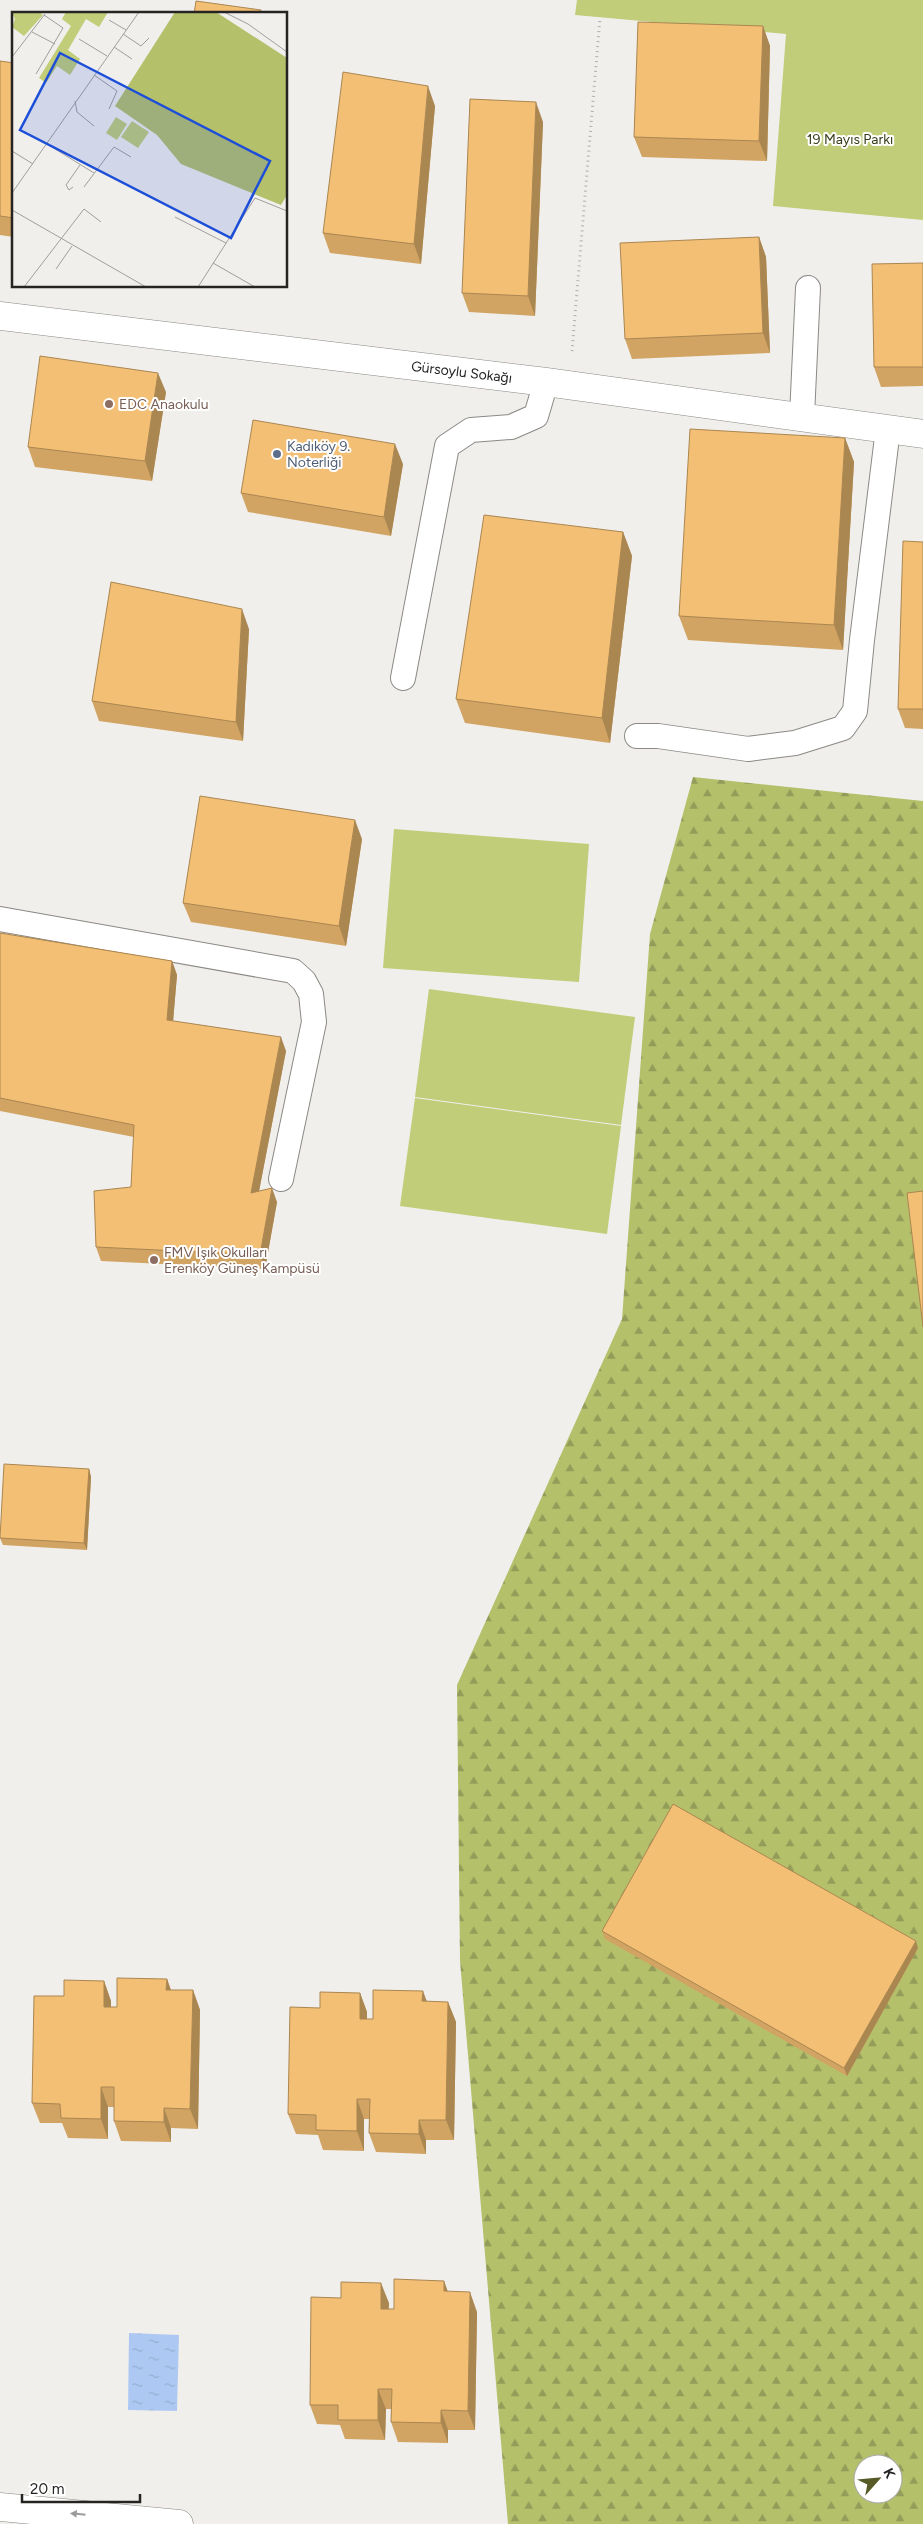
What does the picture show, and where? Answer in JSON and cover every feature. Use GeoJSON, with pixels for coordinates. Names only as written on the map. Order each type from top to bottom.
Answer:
{"type":"FeatureCollection","features":[{"type":"Feature","properties":{"kind":"street","name":"Gürsoylu Sokağı"},"geometry":{"type":"LineString","coordinates":[[1,323],[557,383],[923,434]]}},
{"type":"Feature","properties":{"kind":"street"},"geometry":{"type":"LineString","coordinates":[[0,2507],[179,2524]]}},
{"type":"Feature","properties":{"kind":"lane"},"geometry":{"type":"LineString","coordinates":[[802,416],[808,288]]}},
{"type":"Feature","properties":{"kind":"lane"},"geometry":{"type":"LineString","coordinates":[[403,678],[447,446],[471,430],[511,427],[536,416],[557,383]]}},
{"type":"Feature","properties":{"kind":"lane"},"geometry":{"type":"LineString","coordinates":[[637,736],[658,736],[748,749],[795,743],[843,728],[855,711],[888,429]]}},
{"type":"Feature","properties":{"kind":"lane"},"geometry":{"type":"LineString","coordinates":[[0,918],[293,971],[304,981],[312,994],[314,1022],[281,1179]]}},
{"type":"Feature","properties":{"kind":"path"},"geometry":{"type":"LineString","coordinates":[[557,383],[600,18]]}},
{"type":"Feature","properties":{"kind":"green space","name":"19 Mayıs Parkı"},"geometry":{"type":"Polygon","coordinates":[[[577,0],[923,0],[923,220],[773,206],[786,34],[575,15],[577,0]]]}},
{"type":"Feature","properties":{"kind":"green space"},"geometry":{"type":"Polygon","coordinates":[[[693,777],[923,801],[923,2524],[508,2524],[460,1961],[457,1685],[622,1319],[650,934],[693,777]]]}},
{"type":"Feature","properties":{"kind":"green space"},"geometry":{"type":"Polygon","coordinates":[[[394,829],[589,844],[579,982],[383,968],[394,829]]]}},
{"type":"Feature","properties":{"kind":"green space"},"geometry":{"type":"Polygon","coordinates":[[[429,989],[635,1017],[621,1125],[415,1097],[429,989]]]}},
{"type":"Feature","properties":{"kind":"green space"},"geometry":{"type":"Polygon","coordinates":[[[415,1098],[621,1126],[607,1234],[400,1206],[415,1098]]]}},
{"type":"Feature","properties":{"kind":"water"},"geometry":{"type":"Polygon","coordinates":[[[129,2333],[179,2335],[177,2411],[128,2410],[129,2333]]]}},
{"type":"Feature","properties":{"kind":"building"},"geometry":{"type":"Polygon","coordinates":[[[196,1],[261,10],[260,12],[194,12],[196,1]]]}},
{"type":"Feature","properties":{"kind":"building"},"geometry":{"type":"Polygon","coordinates":[[[638,22],[763,26],[759,141],[634,137],[638,22]]]}},
{"type":"Feature","properties":{"kind":"building"},"geometry":{"type":"Polygon","coordinates":[[[0,61],[12,63],[12,218],[0,216],[0,61]]]}},
{"type":"Feature","properties":{"kind":"building"},"geometry":{"type":"Polygon","coordinates":[[[343,72],[428,86],[414,244],[323,233],[343,72]]]}},
{"type":"Feature","properties":{"kind":"building"},"geometry":{"type":"Polygon","coordinates":[[[470,99],[536,102],[528,296],[462,293],[470,99]]]}},
{"type":"Feature","properties":{"kind":"building"},"geometry":{"type":"Polygon","coordinates":[[[759,237],[763,333],[625,339],[620,243],[759,237]]]}},
{"type":"Feature","properties":{"kind":"building"},"geometry":{"type":"Polygon","coordinates":[[[923,263],[923,367],[874,367],[872,264],[923,263]]]}},
{"type":"Feature","properties":{"kind":"building"},"geometry":{"type":"Polygon","coordinates":[[[40,356],[158,373],[145,461],[28,447],[40,356]]]}},
{"type":"Feature","properties":{"kind":"building"},"geometry":{"type":"Polygon","coordinates":[[[253,420],[395,444],[384,517],[241,493],[253,420]]]}},
{"type":"Feature","properties":{"kind":"building"},"geometry":{"type":"Polygon","coordinates":[[[690,429],[845,438],[834,625],[679,616],[690,429]]]}},
{"type":"Feature","properties":{"kind":"building"},"geometry":{"type":"Polygon","coordinates":[[[484,515],[623,532],[602,718],[456,699],[484,515]]]}},
{"type":"Feature","properties":{"kind":"building"},"geometry":{"type":"Polygon","coordinates":[[[903,541],[923,542],[923,709],[898,709],[903,541]]]}},
{"type":"Feature","properties":{"kind":"building"},"geometry":{"type":"Polygon","coordinates":[[[111,582],[242,609],[236,722],[92,701],[111,582]]]}},
{"type":"Feature","properties":{"kind":"building"},"geometry":{"type":"Polygon","coordinates":[[[200,796],[355,820],[339,926],[183,903],[200,796]]]}},
{"type":"Feature","properties":{"kind":"building"},"geometry":{"type":"Polygon","coordinates":[[[0,933],[172,961],[167,1020],[281,1037],[251,1193],[272,1188],[260,1255],[96,1247],[94,1191],[131,1187],[134,1125],[0,1098],[0,933]]]}},
{"type":"Feature","properties":{"kind":"building"},"geometry":{"type":"Polygon","coordinates":[[[923,1191],[923,1327],[907,1193],[923,1191]]]}},
{"type":"Feature","properties":{"kind":"building"},"geometry":{"type":"Polygon","coordinates":[[[4,1464],[89,1469],[84,1543],[0,1538],[4,1464]]]}},
{"type":"Feature","properties":{"kind":"building"},"geometry":{"type":"Polygon","coordinates":[[[673,1804],[916,1941],[844,2068],[602,1931],[673,1804]]]}},
{"type":"Feature","properties":{"kind":"building"},"geometry":{"type":"Polygon","coordinates":[[[117,1978],[167,1979],[166,1990],[193,1990],[190,2109],[164,2108],[164,2122],[114,2121],[114,2087],[101,2087],[101,2119],[61,2118],[60,2104],[32,2103],[34,1996],[64,1996],[64,1980],[104,1981],[104,2007],[117,2007],[117,1978]]]}},
{"type":"Feature","properties":{"kind":"building"},"geometry":{"type":"Polygon","coordinates":[[[373,1990],[423,1991],[422,2001],[448,2002],[446,2120],[419,2120],[419,2134],[369,2133],[370,2099],[357,2099],[357,2131],[316,2130],[316,2115],[288,2114],[290,2007],[320,2008],[320,1992],[360,1993],[360,2019],[373,2019],[373,1990]]]}},
{"type":"Feature","properties":{"kind":"building"},"geometry":{"type":"Polygon","coordinates":[[[394,2279],[444,2281],[444,2291],[470,2292],[468,2411],[441,2410],[441,2423],[391,2422],[392,2389],[378,2389],[378,2420],[338,2420],[338,2405],[310,2405],[311,2297],[341,2298],[341,2282],[381,2283],[381,2309],[394,2309],[394,2279]]]}},
{"type":"Feature","properties":{"kind":"place","name":"EDC Anaokulu"},"geometry":{"type":"Point","coordinates":[109,404]}},
{"type":"Feature","properties":{"kind":"place","name":"Kadıköy 9. Noterliği"},"geometry":{"type":"Point","coordinates":[277,454]}},
{"type":"Feature","properties":{"kind":"place","name":"FMV Işık Okulları Erenköy Güneş Kampüsü"},"geometry":{"type":"Point","coordinates":[154,1260]}}]}
